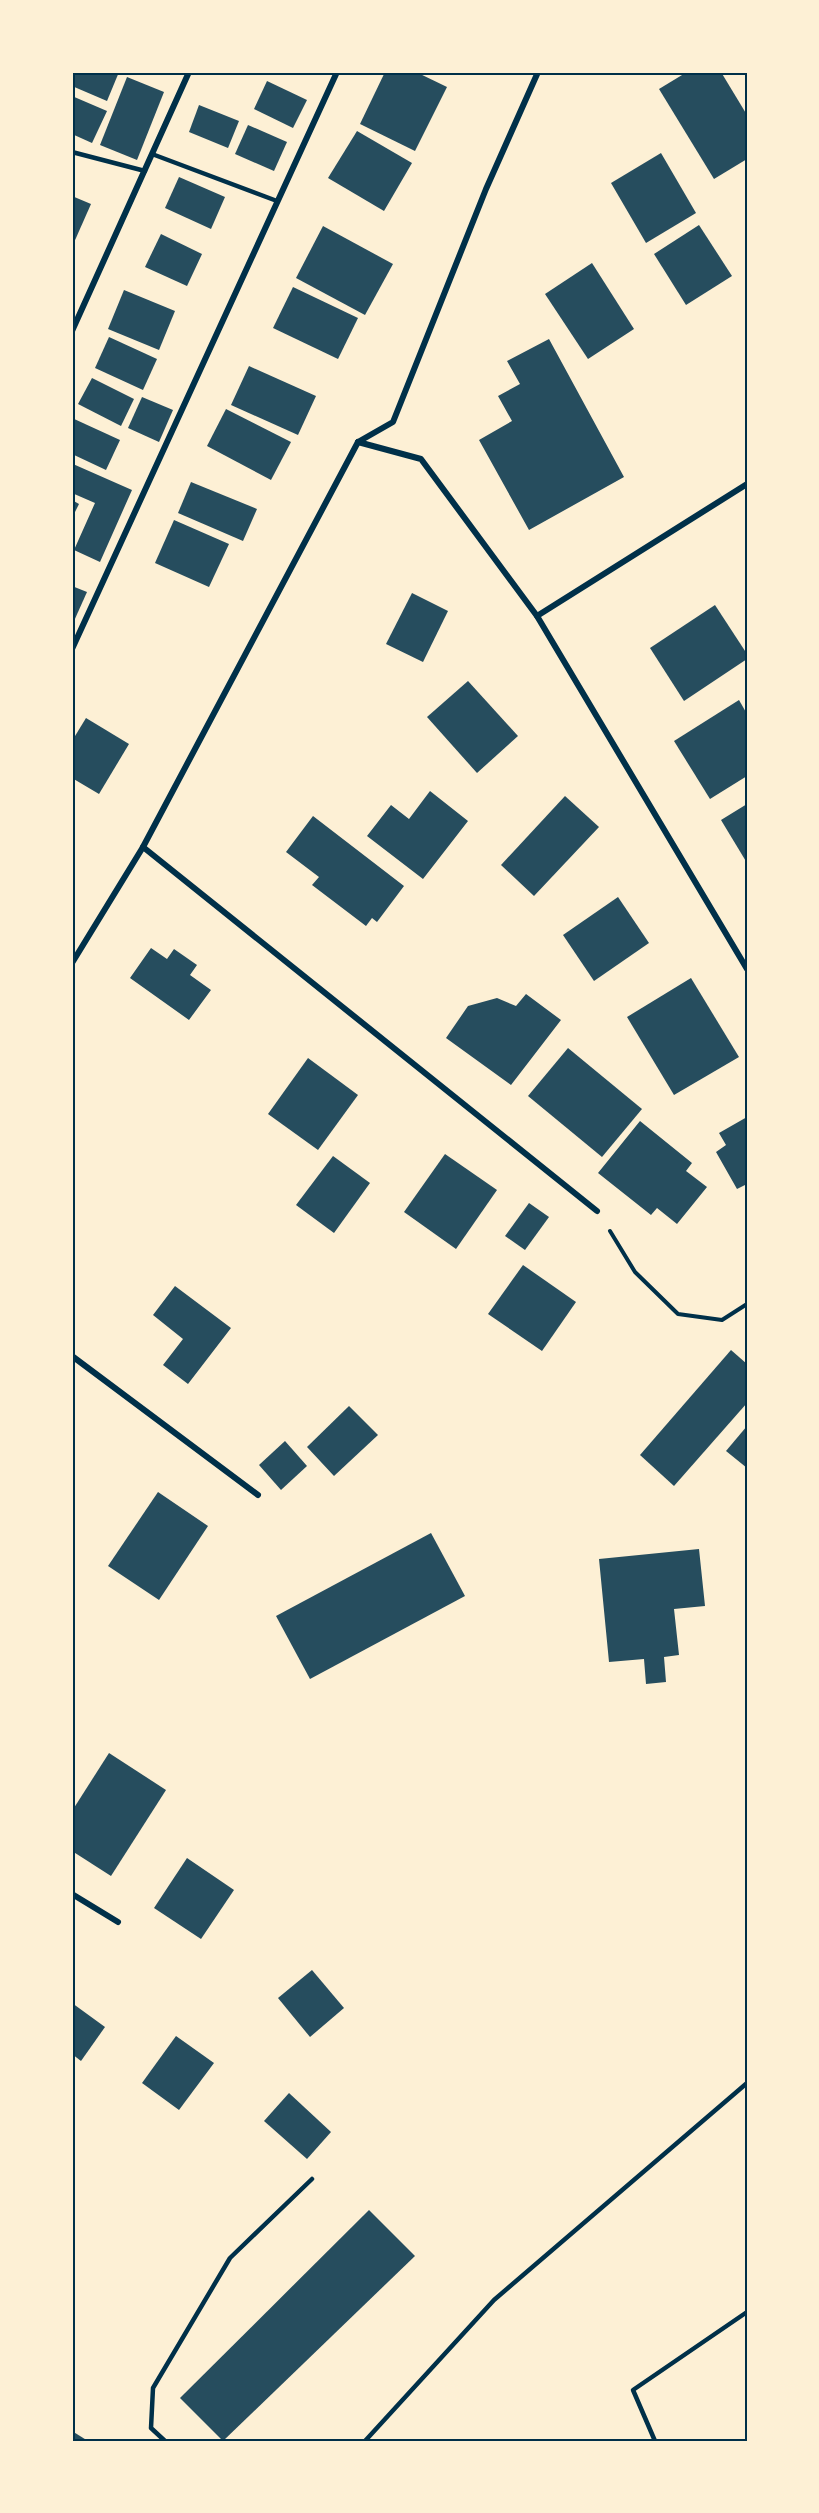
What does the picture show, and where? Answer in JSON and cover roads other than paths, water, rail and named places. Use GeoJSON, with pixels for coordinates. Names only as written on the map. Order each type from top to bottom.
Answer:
{"type":"FeatureCollection","features":[{"type":"Feature","properties":{"kind":"street"},"geometry":{"type":"LineString","coordinates":[[72,331],[189,72]]}},
{"type":"Feature","properties":{"kind":"street"},"geometry":{"type":"LineString","coordinates":[[72,649],[337,72]]}},
{"type":"Feature","properties":{"kind":"street"},"geometry":{"type":"LineString","coordinates":[[72,963],[143,847],[358,441],[393,422],[486,189],[538,72]]}},
{"type":"Feature","properties":{"kind":"street"},"geometry":{"type":"LineString","coordinates":[[358,441],[422,459],[537,616],[747,969]]}},
{"type":"Feature","properties":{"kind":"street"},"geometry":{"type":"LineString","coordinates":[[537,616],[747,484]]}},
{"type":"Feature","properties":{"kind":"street"},"geometry":{"type":"LineString","coordinates":[[143,847],[597,1211]]}},
{"type":"Feature","properties":{"kind":"street"},"geometry":{"type":"LineString","coordinates":[[72,1356],[258,1495]]}},
{"type":"Feature","properties":{"kind":"street"},"geometry":{"type":"LineString","coordinates":[[72,1894],[118,1922]]}},
{"type":"Feature","properties":{"kind":"lane"},"geometry":{"type":"LineString","coordinates":[[72,152],[145,171]]}},
{"type":"Feature","properties":{"kind":"lane"},"geometry":{"type":"LineString","coordinates":[[152,154],[277,201]]}},
{"type":"Feature","properties":{"kind":"lane"},"geometry":{"type":"LineString","coordinates":[[365,2441],[494,2300],[747,2083]]}},
{"type":"Feature","properties":{"kind":"lane"},"geometry":{"type":"LineString","coordinates":[[165,2441],[151,2428],[153,2388],[230,2258],[312,2179]]}},
{"type":"Feature","properties":{"kind":"lane"},"geometry":{"type":"LineString","coordinates":[[655,2441],[633,2390],[747,2312]]}}]}
